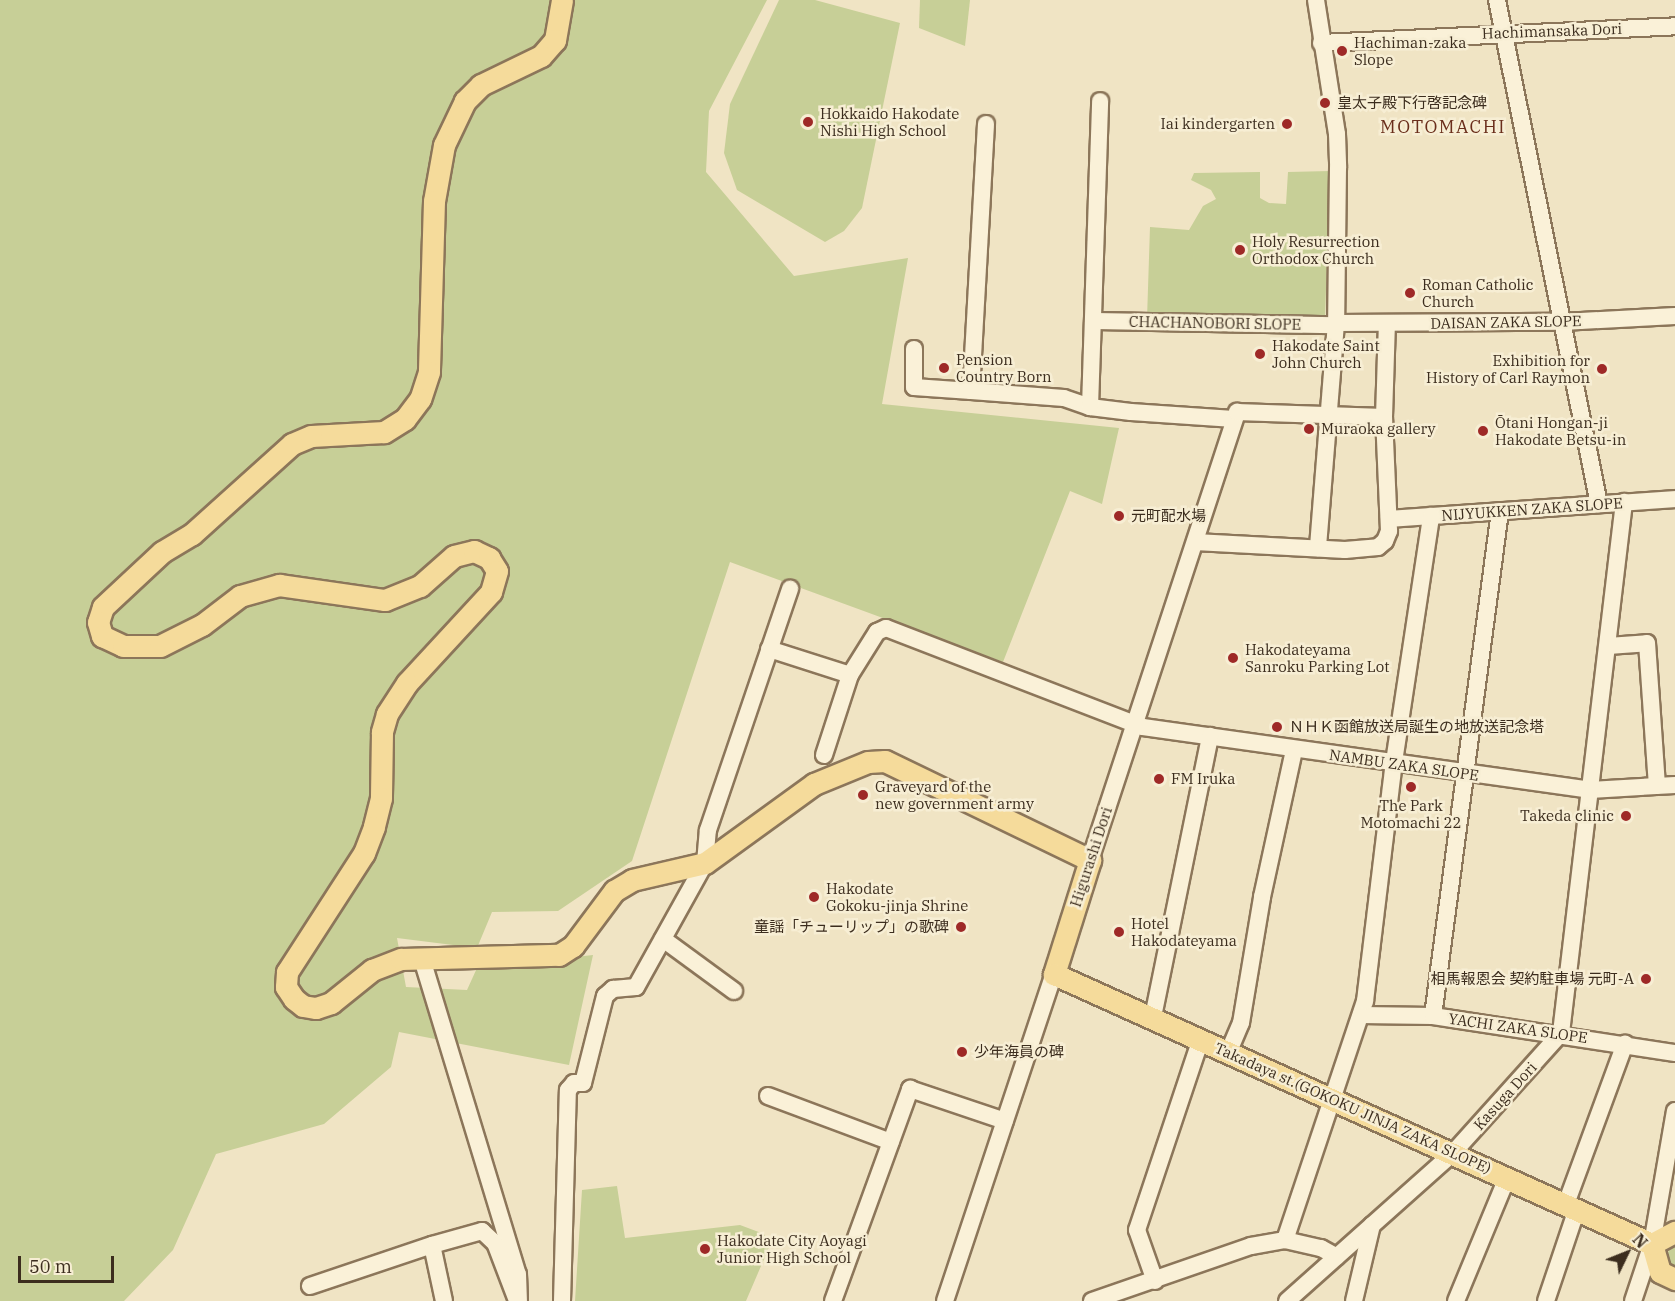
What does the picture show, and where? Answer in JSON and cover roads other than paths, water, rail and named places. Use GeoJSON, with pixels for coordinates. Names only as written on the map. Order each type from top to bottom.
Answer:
{"type":"FeatureCollection","features":[{"type":"Feature","properties":{"kind":"main road"},"geometry":{"type":"LineString","coordinates":[[562,0],[555,40],[541,56],[519,69],[502,71],[481,85],[465,100],[444,145],[434,201],[429,372],[420,399],[405,419],[384,432],[311,436],[292,444],[192,534],[162,552],[103,607],[98,622],[102,636],[123,646],[160,646],[193,630],[240,596],[279,585],[306,586],[350,598],[385,600],[420,586],[454,556],[474,551],[489,558],[497,572],[491,592],[407,683],[387,714],[382,732],[381,798],[374,827],[364,853],[287,972],[286,987],[303,1006],[316,1008],[332,1003],[372,970],[401,959],[559,956],[573,946],[614,891],[632,880],[705,863],[814,784],[868,762],[885,761],[1090,860]]}},
{"type":"Feature","properties":{"kind":"main road","name":"Higurashi Dori"},"geometry":{"type":"LineString","coordinates":[[1054,974],[1090,860]]}},
{"type":"Feature","properties":{"kind":"main road","name":"Takadaya st.(GOKOKU JINJA ZAKA SLOPE)"},"geometry":{"type":"LineString","coordinates":[[1054,974],[1229,1051],[1652,1244]]}},
{"type":"Feature","properties":{"kind":"main road"},"geometry":{"type":"LineString","coordinates":[[1675,1232],[1652,1244],[1660,1272],[1675,1279]]}},
{"type":"Feature","properties":{"kind":"street"},"geometry":{"type":"LineString","coordinates":[[1316,0],[1337,134],[1336,324],[1318,548]]}},
{"type":"Feature","properties":{"kind":"street"},"geometry":{"type":"LineString","coordinates":[[1497,0],[1599,504]]}},
{"type":"Feature","properties":{"kind":"street","name":"Hachimansaka Dori"},"geometry":{"type":"LineString","coordinates":[[1321,43],[1675,26]]}},
{"type":"Feature","properties":{"kind":"street"},"geometry":{"type":"LineString","coordinates":[[1090,407],[1095,321],[1100,100]]}},
{"type":"Feature","properties":{"kind":"street"},"geometry":{"type":"LineString","coordinates":[[971,391],[986,124]]}},
{"type":"Feature","properties":{"kind":"street","name":"DAISAN ZAKA SLOPE"},"geometry":{"type":"LineString","coordinates":[[1336,324],[1563,322],[1675,316]]}},
{"type":"Feature","properties":{"kind":"street","name":"CHACHANOBORI SLOPE"},"geometry":{"type":"LineString","coordinates":[[1095,321],[1336,324]]}},
{"type":"Feature","properties":{"kind":"street"},"geometry":{"type":"LineString","coordinates":[[1195,542],[1318,548],[1378,547],[1389,531],[1384,417],[1387,322]]}},
{"type":"Feature","properties":{"kind":"street"},"geometry":{"type":"LineString","coordinates":[[914,349],[914,387],[1064,398],[1090,407],[1235,416],[1329,414],[1384,417]]}},
{"type":"Feature","properties":{"kind":"street","name":"Higurashi Dori"},"geometry":{"type":"LineString","coordinates":[[1090,860],[1235,416]]}},
{"type":"Feature","properties":{"kind":"street","name":"NIJYUKKEN ZAKA SLOPE"},"geometry":{"type":"LineString","coordinates":[[1389,519],[1675,499]]}},
{"type":"Feature","properties":{"kind":"street"},"geometry":{"type":"LineString","coordinates":[[1561,1033],[1624,502]]}},
{"type":"Feature","properties":{"kind":"street"},"geometry":{"type":"LineString","coordinates":[[1433,1016],[1500,511]]}},
{"type":"Feature","properties":{"kind":"street"},"geometry":{"type":"LineString","coordinates":[[1285,1240],[1361,1015],[1394,762],[1431,516]]}},
{"type":"Feature","properties":{"kind":"street"},"geometry":{"type":"LineString","coordinates":[[562,1301],[568,1090],[574,1083],[583,1083],[605,996],[613,989],[636,987],[705,863],[708,830],[790,589]]}},
{"type":"Feature","properties":{"kind":"street","name":"NAMBU ZAKA SLOPE"},"geometry":{"type":"LineString","coordinates":[[824,755],[850,675],[877,632],[886,628],[1135,725],[1294,750],[1590,790],[1675,785]]}},
{"type":"Feature","properties":{"kind":"street"},"geometry":{"type":"LineString","coordinates":[[1608,646],[1647,643],[1657,786]]}},
{"type":"Feature","properties":{"kind":"street"},"geometry":{"type":"LineString","coordinates":[[769,649],[850,675]]}},
{"type":"Feature","properties":{"kind":"street"},"geometry":{"type":"LineString","coordinates":[[1153,1017],[1210,736]]}},
{"type":"Feature","properties":{"kind":"street"},"geometry":{"type":"LineString","coordinates":[[1229,1051],[1241,1023],[1262,897],[1294,750]]}},
{"type":"Feature","properties":{"kind":"street"},"geometry":{"type":"LineString","coordinates":[[663,939],[734,991]]}},
{"type":"Feature","properties":{"kind":"street"},"geometry":{"type":"LineString","coordinates":[[422,959],[518,1274],[518,1301]]}},
{"type":"Feature","properties":{"kind":"street","name":"Higurashi Dori"},"geometry":{"type":"LineString","coordinates":[[945,1301],[1054,974]]}},
{"type":"Feature","properties":{"kind":"street","name":"YACHI ZAKA SLOPE"},"geometry":{"type":"LineString","coordinates":[[1361,1015],[1433,1016],[1561,1033],[1675,1053]]}},
{"type":"Feature","properties":{"kind":"street","name":"Kasuga Dori"},"geometry":{"type":"LineString","coordinates":[[1287,1301],[1453,1153],[1561,1033]]}},
{"type":"Feature","properties":{"kind":"street"},"geometry":{"type":"LineString","coordinates":[[1155,1281],[1137,1230],[1201,1039]]}},
{"type":"Feature","properties":{"kind":"street"},"geometry":{"type":"LineString","coordinates":[[1546,1301],[1572,1207],[1625,1044]]}},
{"type":"Feature","properties":{"kind":"street"},"geometry":{"type":"LineString","coordinates":[[832,1301],[910,1089],[1005,1122]]}},
{"type":"Feature","properties":{"kind":"street"},"geometry":{"type":"LineString","coordinates":[[768,1096],[891,1142]]}},
{"type":"Feature","properties":{"kind":"street"},"geometry":{"type":"LineString","coordinates":[[1633,1301],[1652,1244],[1675,1111]]}},
{"type":"Feature","properties":{"kind":"street"},"geometry":{"type":"LineString","coordinates":[[1456,1301],[1507,1178]]}},
{"type":"Feature","properties":{"kind":"street"},"geometry":{"type":"LineString","coordinates":[[1354,1301],[1372,1225]]}},
{"type":"Feature","properties":{"kind":"street"},"geometry":{"type":"LineString","coordinates":[[310,1286],[477,1231],[487,1232],[495,1242],[518,1301]]}},
{"type":"Feature","properties":{"kind":"street"},"geometry":{"type":"LineString","coordinates":[[1092,1301],[1155,1281],[1237,1250],[1285,1240],[1321,1248],[1337,1257]]}},
{"type":"Feature","properties":{"kind":"street"},"geometry":{"type":"LineString","coordinates":[[432,1245],[444,1301]]}},
{"type":"Feature","properties":{"kind":"place","name":"Hachiman-zaka Slope"},"geometry":{"type":"Point","coordinates":[1342,51]}},
{"type":"Feature","properties":{"kind":"place","name":"皇太子殿下行啓記念碑"},"geometry":{"type":"Point","coordinates":[1325,103]}},
{"type":"Feature","properties":{"kind":"place","name":"Hokkaido Hakodate Nishi High School"},"geometry":{"type":"Point","coordinates":[808,122]}},
{"type":"Feature","properties":{"kind":"place","name":"Iai kindergarten"},"geometry":{"type":"Point","coordinates":[1287,124]}},
{"type":"Feature","properties":{"kind":"place","name":"Holy Resurrection Orthodox Church"},"geometry":{"type":"Point","coordinates":[1240,250]}},
{"type":"Feature","properties":{"kind":"place","name":"Roman Catholic Church"},"geometry":{"type":"Point","coordinates":[1410,293]}},
{"type":"Feature","properties":{"kind":"place","name":"Hakodate Saint John Church"},"geometry":{"type":"Point","coordinates":[1260,354]}},
{"type":"Feature","properties":{"kind":"place","name":"Pension Country Born"},"geometry":{"type":"Point","coordinates":[944,368]}},
{"type":"Feature","properties":{"kind":"place","name":"Exhibition for History of Carl Raymon"},"geometry":{"type":"Point","coordinates":[1602,369]}},
{"type":"Feature","properties":{"kind":"place","name":"Muraoka gallery"},"geometry":{"type":"Point","coordinates":[1309,429]}},
{"type":"Feature","properties":{"kind":"place","name":"Ōtani Hongan-ji Hakodate Betsu-in"},"geometry":{"type":"Point","coordinates":[1483,431]}},
{"type":"Feature","properties":{"kind":"place","name":"元町配水場"},"geometry":{"type":"Point","coordinates":[1119,516]}},
{"type":"Feature","properties":{"kind":"place","name":"Hakodateyama Sanroku Parking Lot"},"geometry":{"type":"Point","coordinates":[1233,658]}},
{"type":"Feature","properties":{"kind":"place","name":"ＮＨＫ函館放送局誕生の地放送記念塔"},"geometry":{"type":"Point","coordinates":[1277,727]}},
{"type":"Feature","properties":{"kind":"place","name":"FM Iruka"},"geometry":{"type":"Point","coordinates":[1159,779]}},
{"type":"Feature","properties":{"kind":"place","name":"The Park Motomachi 22"},"geometry":{"type":"Point","coordinates":[1411,787]}},
{"type":"Feature","properties":{"kind":"place","name":"Graveyard of the new government army"},"geometry":{"type":"Point","coordinates":[863,795]}},
{"type":"Feature","properties":{"kind":"place","name":"Takeda clinic"},"geometry":{"type":"Point","coordinates":[1626,816]}},
{"type":"Feature","properties":{"kind":"place","name":"Hakodate Gokoku-jinja Shrine"},"geometry":{"type":"Point","coordinates":[814,897]}},
{"type":"Feature","properties":{"kind":"place","name":"童謡「チューリップ」の歌碑"},"geometry":{"type":"Point","coordinates":[961,927]}},
{"type":"Feature","properties":{"kind":"place","name":"Hotel Hakodateyama"},"geometry":{"type":"Point","coordinates":[1119,932]}},
{"type":"Feature","properties":{"kind":"place","name":"相馬報恩会 契約駐車場 元町-A"},"geometry":{"type":"Point","coordinates":[1646,979]}},
{"type":"Feature","properties":{"kind":"place","name":"少年海員の碑"},"geometry":{"type":"Point","coordinates":[962,1052]}},
{"type":"Feature","properties":{"kind":"place","name":"Hakodate City Aoyagi Junior High School"},"geometry":{"type":"Point","coordinates":[705,1249]}},
{"type":"Feature","properties":{"kind":"district","name":"MOTOMACHI"},"geometry":{"type":"Point","coordinates":[1443,127]}}]}
